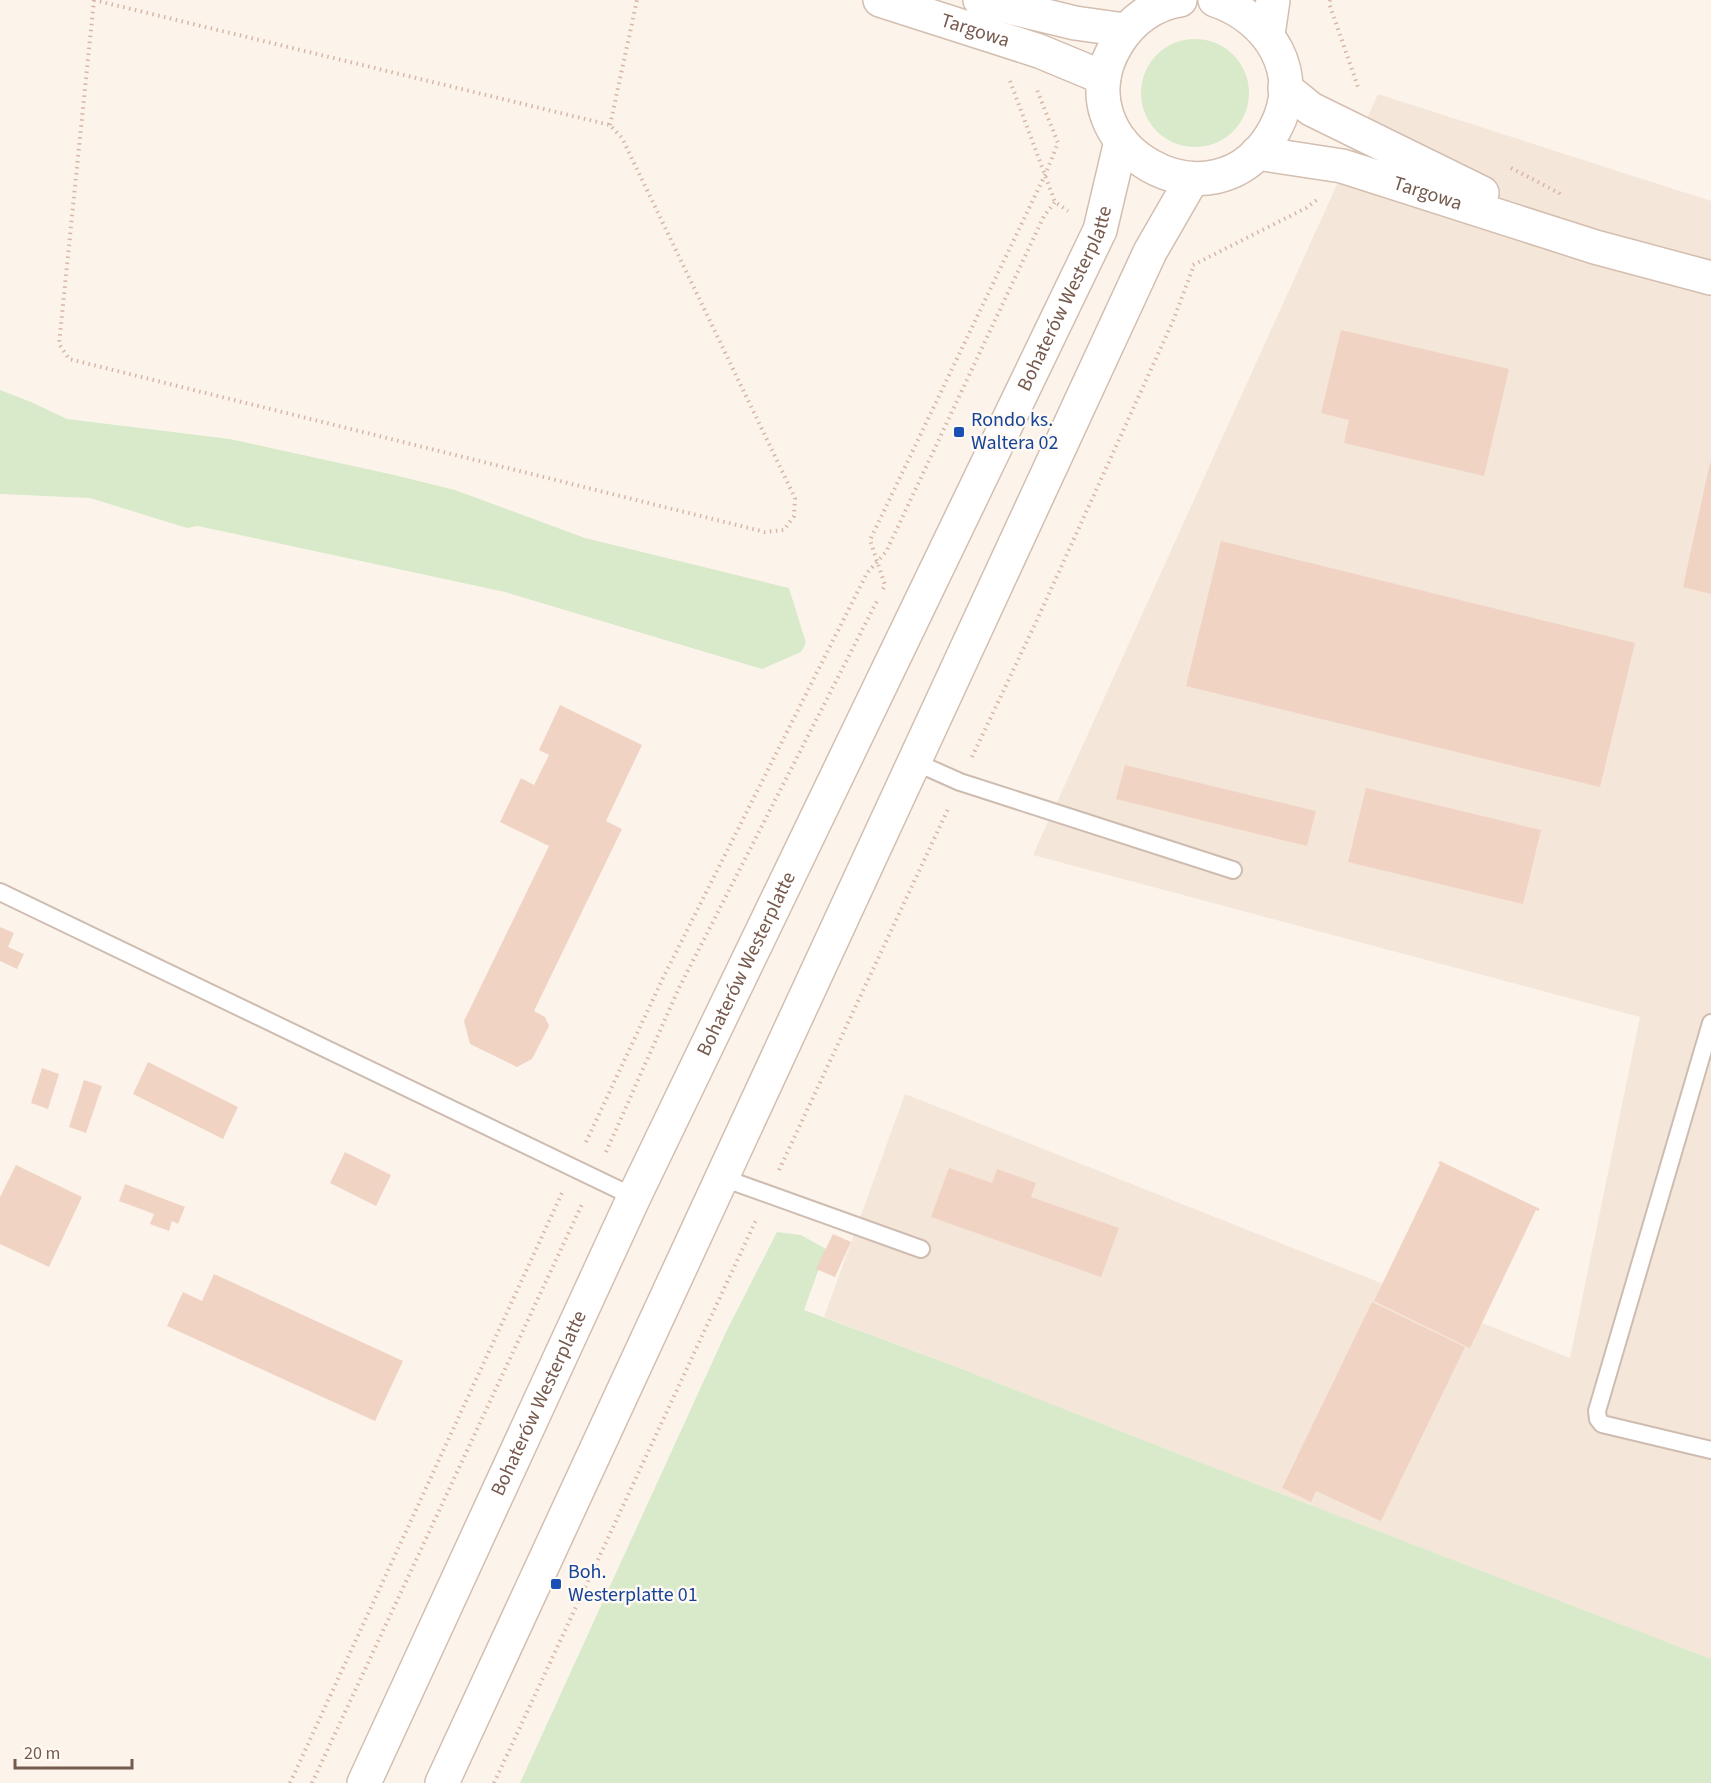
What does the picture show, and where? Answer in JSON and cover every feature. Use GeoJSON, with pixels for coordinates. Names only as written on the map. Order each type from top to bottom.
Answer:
{"type":"FeatureCollection","features":[{"type":"Feature","properties":{"kind":"main road","name":"Targowa"},"geometry":{"type":"LineString","coordinates":[[880,0],[1039,51],[1104,78]]}},
{"type":"Feature","properties":{"kind":"main road","name":"Targowa"},"geometry":{"type":"LineString","coordinates":[[980,0],[1074,23],[1125,30]]}},
{"type":"Feature","properties":{"kind":"main road"},"geometry":{"type":"LineString","coordinates":[[1180,0],[1169,2],[1145,13],[1125,30],[1111,52],[1104,78],[1107,111],[1112,127],[1121,141],[1135,156],[1152,168],[1172,176],[1192,179],[1228,172],[1244,164],[1269,139],[1278,123],[1283,106],[1285,88],[1280,60],[1268,35],[1236,8],[1215,0]]}},
{"type":"Feature","properties":{"kind":"main road"},"geometry":{"type":"LineString","coordinates":[[1268,35],[1273,0]]}},
{"type":"Feature","properties":{"kind":"main road","name":"Targowa"},"geometry":{"type":"LineString","coordinates":[[1285,88],[1311,109],[1595,247]]}},
{"type":"Feature","properties":{"kind":"main road","name":"Bohaterów Westerplatte"},"geometry":{"type":"LineString","coordinates":[[364,1783],[634,1197],[1100,230],[1121,141]]}},
{"type":"Feature","properties":{"kind":"main road","name":"Targowa"},"geometry":{"type":"LineString","coordinates":[[1257,153],[1342,166],[1595,247],[1711,278]]}},
{"type":"Feature","properties":{"kind":"main road"},"geometry":{"type":"LineString","coordinates":[[442,1783],[1150,252],[1192,179]]}},
{"type":"Feature","properties":{"kind":"lane"},"geometry":{"type":"LineString","coordinates":[[915,762],[960,783],[1233,870]]}},
{"type":"Feature","properties":{"kind":"lane"},"geometry":{"type":"LineString","coordinates":[[0,892],[634,1197]]}},
{"type":"Feature","properties":{"kind":"lane"},"geometry":{"type":"LineString","coordinates":[[1711,1023],[1706,1056],[1597,1411],[1598,1419],[1602,1424],[1711,1450]]}},
{"type":"Feature","properties":{"kind":"lane"},"geometry":{"type":"LineString","coordinates":[[723,1178],[921,1249]]}},
{"type":"Feature","properties":{"kind":"path"},"geometry":{"type":"LineString","coordinates":[[94,0],[610,125],[622,138],[795,498],[794,516],[784,530],[765,532],[69,359],[59,344],[94,0]]}},
{"type":"Feature","properties":{"kind":"path"},"geometry":{"type":"LineString","coordinates":[[610,125],[637,0]]}},
{"type":"Feature","properties":{"kind":"path"},"geometry":{"type":"LineString","coordinates":[[1330,0],[1329,3],[1360,93]]}},
{"type":"Feature","properties":{"kind":"path"},"geometry":{"type":"LineString","coordinates":[[1510,167],[1559,193],[1595,247]]}},
{"type":"Feature","properties":{"kind":"path"},"geometry":{"type":"LineString","coordinates":[[312,1783],[594,1178],[679,988],[885,585],[870,540],[1045,175]]}},
{"type":"Feature","properties":{"kind":"path"},"geometry":{"type":"LineString","coordinates":[[290,1783],[668,967],[867,573],[886,552],[1044,216],[1055,202]]}},
{"type":"Feature","properties":{"kind":"path"},"geometry":{"type":"LineString","coordinates":[[494,1783],[1037,620],[1163,342],[1194,265]]}},
{"type":"Feature","properties":{"kind":"shaded area"},"geometry":{"type":"Polygon","coordinates":[[[1378,94],[1711,201],[1711,1659],[824,1317],[905,1094],[1570,1358],[1640,1017],[1033,855],[1378,94]]]}},
{"type":"Feature","properties":{"kind":"green space"},"geometry":{"type":"Polygon","coordinates":[[[1195,39],[1216,43],[1233,55],[1245,72],[1249,93],[1245,114],[1233,131],[1216,143],[1195,147],[1174,143],[1157,131],[1145,114],[1141,93],[1145,72],[1157,55],[1174,43],[1195,39]]]}},
{"type":"Feature","properties":{"kind":"green space"},"geometry":{"type":"Polygon","coordinates":[[[0,390],[67,419],[230,439],[455,490],[585,538],[789,588],[806,643],[801,652],[762,669],[505,592],[198,526],[187,528],[90,498],[0,494],[0,390]]]}},
{"type":"Feature","properties":{"kind":"green space"},"geometry":{"type":"Polygon","coordinates":[[[777,1232],[801,1235],[826,1249],[804,1310],[1711,1659],[1711,1783],[520,1783],[727,1330],[777,1232]]]}},
{"type":"Feature","properties":{"kind":"building"},"geometry":{"type":"Polygon","coordinates":[[[1341,330],[1509,369],[1484,476],[1344,443],[1349,420],[1321,413],[1341,330]]]}},
{"type":"Feature","properties":{"kind":"building"},"geometry":{"type":"Polygon","coordinates":[[[1711,463],[1711,594],[1683,587],[1711,463]]]}},
{"type":"Feature","properties":{"kind":"building"},"geometry":{"type":"Polygon","coordinates":[[[1221,541],[1635,643],[1600,787],[1186,686],[1221,541]]]}},
{"type":"Feature","properties":{"kind":"building"},"geometry":{"type":"Polygon","coordinates":[[[560,705],[642,745],[606,821],[622,829],[534,1011],[545,1017],[549,1026],[532,1059],[517,1067],[470,1044],[464,1021],[549,846],[500,822],[521,778],[534,785],[549,755],[539,750],[560,705]]]}},
{"type":"Feature","properties":{"kind":"building"},"geometry":{"type":"Polygon","coordinates":[[[1125,765],[1316,811],[1307,846],[1116,799],[1125,765]]]}},
{"type":"Feature","properties":{"kind":"building"},"geometry":{"type":"Polygon","coordinates":[[[1366,788],[1541,830],[1523,904],[1348,862],[1366,788]]]}},
{"type":"Feature","properties":{"kind":"building"},"geometry":{"type":"Polygon","coordinates":[[[0,927],[14,933],[8,947],[24,954],[17,969],[0,961],[0,927]]]}},
{"type":"Feature","properties":{"kind":"building"},"geometry":{"type":"Polygon","coordinates":[[[148,1062],[238,1107],[223,1139],[133,1094],[148,1062]]]}},
{"type":"Feature","properties":{"kind":"building"},"geometry":{"type":"Polygon","coordinates":[[[42,1068],[59,1074],[48,1109],[31,1103],[42,1068]]]}},
{"type":"Feature","properties":{"kind":"building"},"geometry":{"type":"Polygon","coordinates":[[[84,1080],[102,1086],[86,1133],[69,1127],[84,1080]]]}},
{"type":"Feature","properties":{"kind":"building"},"geometry":{"type":"Polygon","coordinates":[[[345,1152],[391,1175],[376,1206],[330,1183],[345,1152]]]}},
{"type":"Feature","properties":{"kind":"building"},"geometry":{"type":"Polygon","coordinates":[[[1440,1161],[1540,1209],[1536,1210],[1470,1348],[1374,1301],[1440,1161]]]}},
{"type":"Feature","properties":{"kind":"building"},"geometry":{"type":"Polygon","coordinates":[[[16,1165],[82,1197],[49,1267],[0,1244],[0,1197],[16,1165]]]}},
{"type":"Feature","properties":{"kind":"building"},"geometry":{"type":"Polygon","coordinates":[[[949,1168],[992,1183],[997,1169],[1036,1183],[1031,1197],[1119,1228],[1101,1277],[931,1217],[949,1168]]]}},
{"type":"Feature","properties":{"kind":"building"},"geometry":{"type":"Polygon","coordinates":[[[125,1184],[185,1207],[178,1224],[172,1221],[169,1231],[150,1224],[154,1214],[119,1201],[125,1184]]]}},
{"type":"Feature","properties":{"kind":"building"},"geometry":{"type":"Polygon","coordinates":[[[833,1234],[851,1242],[835,1277],[816,1269],[833,1234]]]}},
{"type":"Feature","properties":{"kind":"building"},"geometry":{"type":"Polygon","coordinates":[[[214,1274],[403,1361],[375,1421],[167,1326],[183,1292],[202,1301],[214,1274]]]}},
{"type":"Feature","properties":{"kind":"building"},"geometry":{"type":"Polygon","coordinates":[[[1372,1302],[1465,1347],[1381,1521],[1316,1491],[1311,1502],[1282,1488],[1372,1302]]]}},
{"type":"Feature","properties":{"kind":"place","name":"Rondo ks. Waltera 02"},"geometry":{"type":"Point","coordinates":[959,432]}},
{"type":"Feature","properties":{"kind":"place","name":"Boh. Westerplatte 01"},"geometry":{"type":"Point","coordinates":[556,1584]}}]}
